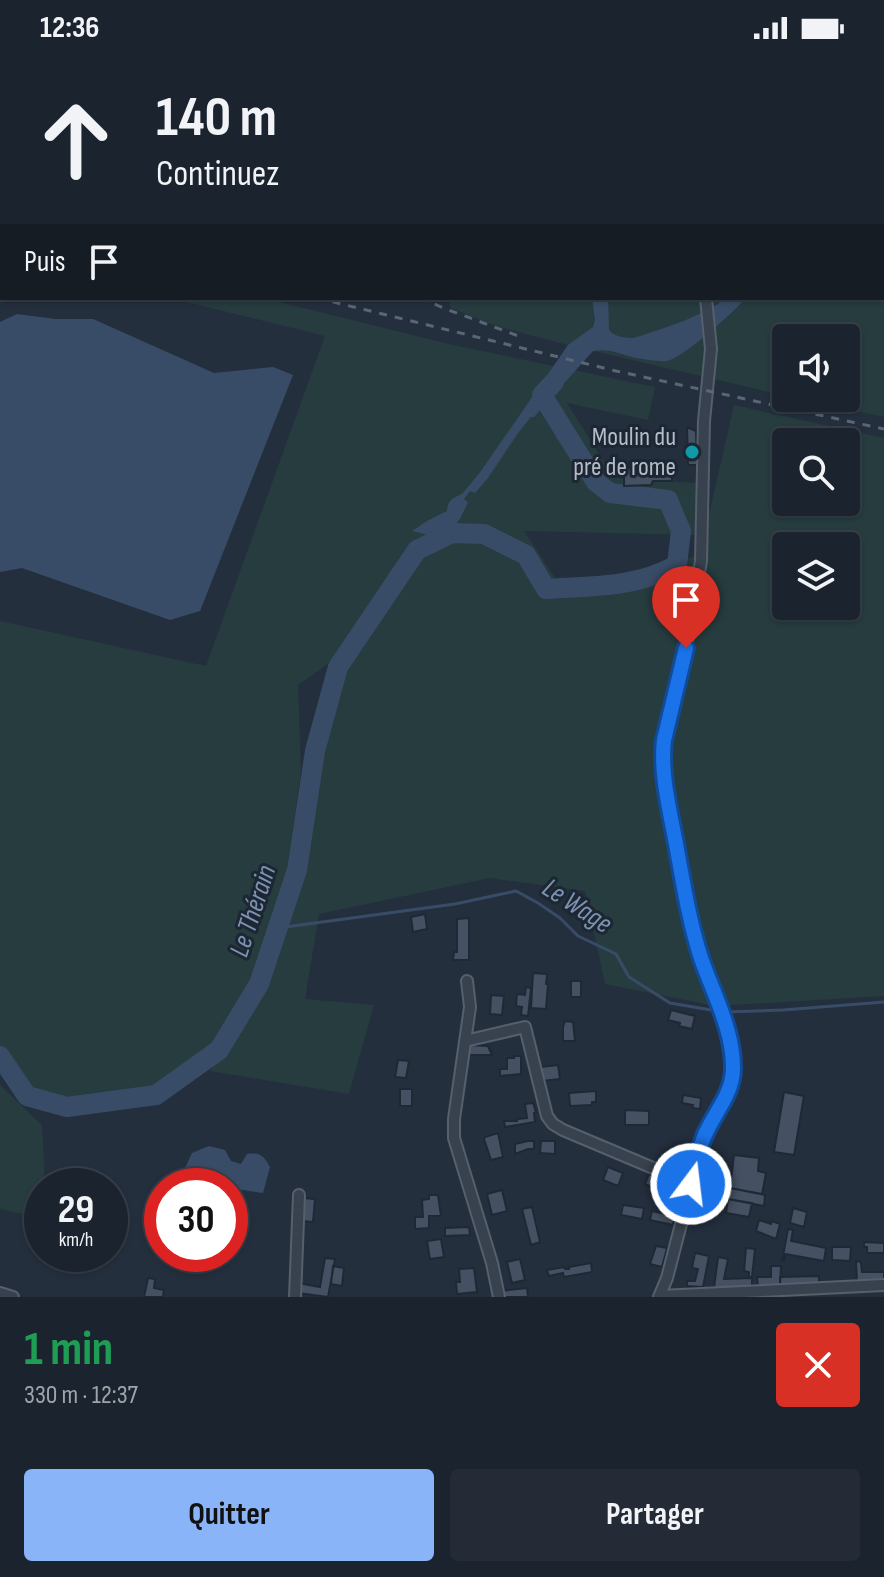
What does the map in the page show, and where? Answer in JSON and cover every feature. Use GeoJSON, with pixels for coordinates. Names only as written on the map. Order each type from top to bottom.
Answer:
{"type":"FeatureCollection","features":[{"type":"Feature","properties":{"kind":"street"},"geometry":{"type":"LineString","coordinates":[[706,300],[711,333],[699,573],[682,671],[663,748],[678,859],[702,961],[724,1023],[732,1057],[731,1081],[704,1137],[660,1297],[884,1285]]}},
{"type":"Feature","properties":{"kind":"street"},"geometry":{"type":"LineString","coordinates":[[467,981],[470,1007],[454,1138],[492,1263],[499,1297]]}},
{"type":"Feature","properties":{"kind":"street"},"geometry":{"type":"LineString","coordinates":[[465,1041],[525,1027],[547,1116],[553,1124],[691,1184]]}},
{"type":"Feature","properties":{"kind":"street"},"geometry":{"type":"LineString","coordinates":[[295,1297],[299,1195]]}},
{"type":"Feature","properties":{"kind":"street"},"geometry":{"type":"LineString","coordinates":[[0,1293],[13,1297]]}},
{"type":"Feature","properties":{"kind":"green space"},"geometry":{"type":"Polygon","coordinates":[[[178,300],[271,300],[453,345],[655,387],[648,420],[567,403],[614,478],[696,483],[696,535],[524,531],[561,587],[618,585],[700,554],[734,405],[839,428],[772,428],[772,516],[860,516],[860,433],[884,438],[884,996],[715,1006],[605,984],[585,891],[490,878],[319,914],[305,999],[374,1005],[349,1094],[210,1071],[278,960],[329,663],[298,685],[301,772],[286,876],[248,985],[209,1051],[153,1090],[66,1101],[32,1089],[0,1049],[0,621],[206,666],[325,336],[178,300]]]}},
{"type":"Feature","properties":{"kind":"green space"},"geometry":{"type":"Polygon","coordinates":[[[442,300],[884,300],[884,417],[860,412],[860,324],[772,324],[772,393],[496,326],[451,308],[450,303],[442,300]]]}},
{"type":"Feature","properties":{"kind":"green space"},"geometry":{"type":"Polygon","coordinates":[[[0,1085],[42,1125],[44,1168],[24,1168],[24,1214],[0,1209],[0,1085]]]}},
{"type":"Feature","properties":{"kind":"water"},"geometry":{"type":"Polygon","coordinates":[[[592,300],[608,300],[609,330],[620,337],[634,338],[695,316],[723,300],[744,300],[696,343],[667,361],[593,351],[531,417],[475,493],[470,491],[464,499],[468,502],[461,517],[446,539],[412,531],[447,511],[452,499],[463,493],[568,345],[593,327],[592,300]]]}},
{"type":"Feature","properties":{"kind":"water"},"geometry":{"type":"Polygon","coordinates":[[[17,314],[55,319],[93,319],[214,373],[273,367],[293,375],[200,611],[170,620],[22,568],[0,572],[0,322],[17,314]]]}},
{"type":"Feature","properties":{"kind":"water"},"geometry":{"type":"Polygon","coordinates":[[[209,1146],[225,1150],[231,1161],[241,1164],[247,1154],[258,1154],[270,1167],[263,1193],[248,1191],[248,1168],[185,1168],[192,1153],[209,1146]]]}},
{"type":"Feature","properties":{"kind":"building","name":"Moulin du pré de rome"},"geometry":{"type":"Polygon","coordinates":[[[687,427],[696,431],[697,465],[688,465],[687,427]]]}},
{"type":"Feature","properties":{"kind":"building"},"geometry":{"type":"Polygon","coordinates":[[[651,467],[651,473],[672,473],[672,481],[624,486],[624,474],[620,474],[620,468],[651,467]]]}},
{"type":"Feature","properties":{"kind":"building"},"geometry":{"type":"Polygon","coordinates":[[[425,914],[427,929],[413,932],[411,917],[425,914]]]}},
{"type":"Feature","properties":{"kind":"building"},"geometry":{"type":"Polygon","coordinates":[[[469,918],[469,960],[453,960],[454,952],[457,952],[457,919],[469,918]]]}},
{"type":"Feature","properties":{"kind":"building"},"geometry":{"type":"Polygon","coordinates":[[[533,973],[547,974],[546,1009],[531,1008],[533,973]]]}},
{"type":"Feature","properties":{"kind":"building"},"geometry":{"type":"Polygon","coordinates":[[[571,981],[581,981],[581,997],[571,997],[571,981]]]}},
{"type":"Feature","properties":{"kind":"building"},"geometry":{"type":"Polygon","coordinates":[[[526,987],[531,988],[528,1016],[521,1015],[522,1007],[516,1006],[517,994],[525,995],[526,987]]]}},
{"type":"Feature","properties":{"kind":"building"},"geometry":{"type":"Polygon","coordinates":[[[491,995],[504,996],[502,1015],[490,1014],[491,995]]]}},
{"type":"Feature","properties":{"kind":"building"},"geometry":{"type":"Polygon","coordinates":[[[671,1010],[695,1016],[692,1029],[668,1020],[671,1010]]]}},
{"type":"Feature","properties":{"kind":"building"},"geometry":{"type":"Polygon","coordinates":[[[565,1021],[573,1022],[575,1041],[563,1041],[565,1021]]]}},
{"type":"Feature","properties":{"kind":"building"},"geometry":{"type":"Polygon","coordinates":[[[468,1045],[488,1046],[492,1055],[467,1055],[468,1045]]]}},
{"type":"Feature","properties":{"kind":"building"},"geometry":{"type":"Polygon","coordinates":[[[521,1056],[521,1074],[500,1076],[500,1069],[507,1069],[507,1058],[521,1056]]]}},
{"type":"Feature","properties":{"kind":"building"},"geometry":{"type":"Polygon","coordinates":[[[398,1060],[409,1061],[406,1078],[395,1077],[398,1060]]]}},
{"type":"Feature","properties":{"kind":"building"},"geometry":{"type":"Polygon","coordinates":[[[558,1065],[560,1079],[541,1081],[540,1067],[558,1065]]]}},
{"type":"Feature","properties":{"kind":"building"},"geometry":{"type":"Polygon","coordinates":[[[400,1089],[412,1089],[412,1106],[400,1106],[400,1089]]]}},
{"type":"Feature","properties":{"kind":"building"},"geometry":{"type":"Polygon","coordinates":[[[596,1091],[596,1102],[592,1105],[570,1106],[569,1093],[596,1091]]]}},
{"type":"Feature","properties":{"kind":"building"},"geometry":{"type":"Polygon","coordinates":[[[784,1092],[804,1096],[794,1155],[774,1152],[784,1092]]]}},
{"type":"Feature","properties":{"kind":"building"},"geometry":{"type":"Polygon","coordinates":[[[683,1095],[701,1098],[700,1109],[682,1103],[683,1095]]]}},
{"type":"Feature","properties":{"kind":"building"},"geometry":{"type":"Polygon","coordinates":[[[533,1103],[535,1122],[505,1127],[504,1121],[527,1118],[525,1104],[533,1103]]]}},
{"type":"Feature","properties":{"kind":"building"},"geometry":{"type":"Polygon","coordinates":[[[625,1110],[649,1111],[649,1125],[625,1125],[625,1110]]]}},
{"type":"Feature","properties":{"kind":"building"},"geometry":{"type":"Polygon","coordinates":[[[498,1133],[503,1157],[491,1160],[484,1139],[498,1133]]]}},
{"type":"Feature","properties":{"kind":"building"},"geometry":{"type":"Polygon","coordinates":[[[534,1141],[534,1149],[515,1154],[515,1144],[534,1141]]]}},
{"type":"Feature","properties":{"kind":"building"},"geometry":{"type":"Polygon","coordinates":[[[541,1141],[555,1141],[555,1154],[540,1153],[541,1141]]]}},
{"type":"Feature","properties":{"kind":"building"},"geometry":{"type":"Polygon","coordinates":[[[734,1155],[759,1158],[758,1171],[766,1173],[762,1194],[730,1188],[734,1155]]]}},
{"type":"Feature","properties":{"kind":"building"},"geometry":{"type":"Polygon","coordinates":[[[608,1167],[623,1173],[618,1186],[603,1180],[608,1167]]]}},
{"type":"Feature","properties":{"kind":"building"},"geometry":{"type":"Polygon","coordinates":[[[649,1174],[667,1182],[663,1192],[645,1184],[649,1174]]]}},
{"type":"Feature","properties":{"kind":"building"},"geometry":{"type":"Polygon","coordinates":[[[701,1184],[713,1186],[708,1209],[697,1207],[701,1184]]]}},
{"type":"Feature","properties":{"kind":"building"},"geometry":{"type":"Polygon","coordinates":[[[730,1188],[765,1195],[764,1206],[728,1199],[730,1188]]]}},
{"type":"Feature","properties":{"kind":"building"},"geometry":{"type":"Polygon","coordinates":[[[502,1190],[507,1211],[492,1215],[487,1194],[502,1190]]]}},
{"type":"Feature","properties":{"kind":"building"},"geometry":{"type":"Polygon","coordinates":[[[429,1195],[438,1195],[441,1216],[429,1216],[429,1228],[415,1229],[415,1217],[423,1217],[422,1200],[429,1199],[429,1195]]]}},
{"type":"Feature","properties":{"kind":"building"},"geometry":{"type":"Polygon","coordinates":[[[303,1198],[315,1199],[313,1222],[301,1221],[303,1198]]]}},
{"type":"Feature","properties":{"kind":"building"},"geometry":{"type":"Polygon","coordinates":[[[728,1199],[752,1203],[749,1217],[726,1213],[728,1199]]]}},
{"type":"Feature","properties":{"kind":"building"},"geometry":{"type":"Polygon","coordinates":[[[623,1205],[644,1208],[642,1219],[621,1215],[623,1205]]]}},
{"type":"Feature","properties":{"kind":"building"},"geometry":{"type":"Polygon","coordinates":[[[532,1207],[540,1242],[531,1245],[522,1209],[532,1207]]]}},
{"type":"Feature","properties":{"kind":"building"},"geometry":{"type":"Polygon","coordinates":[[[793,1208],[807,1212],[804,1227],[790,1223],[793,1208]]]}},
{"type":"Feature","properties":{"kind":"building"},"geometry":{"type":"Polygon","coordinates":[[[652,1211],[675,1216],[673,1225],[650,1220],[652,1211]]]}},
{"type":"Feature","properties":{"kind":"building"},"geometry":{"type":"Polygon","coordinates":[[[759,1220],[780,1224],[776,1239],[756,1231],[759,1220]]]}},
{"type":"Feature","properties":{"kind":"building"},"geometry":{"type":"Polygon","coordinates":[[[469,1227],[470,1235],[445,1236],[445,1228],[469,1227]]]}},
{"type":"Feature","properties":{"kind":"building"},"geometry":{"type":"Polygon","coordinates":[[[788,1229],[793,1230],[791,1241],[826,1248],[824,1261],[785,1254],[782,1261],[788,1229]]]}},
{"type":"Feature","properties":{"kind":"building"},"geometry":{"type":"Polygon","coordinates":[[[441,1239],[444,1257],[430,1259],[427,1241],[441,1239]]]}},
{"type":"Feature","properties":{"kind":"building"},"geometry":{"type":"Polygon","coordinates":[[[864,1242],[884,1243],[884,1253],[867,1253],[864,1242]]]}},
{"type":"Feature","properties":{"kind":"building"},"geometry":{"type":"Polygon","coordinates":[[[656,1246],[667,1248],[662,1267],[650,1264],[656,1246]]]}},
{"type":"Feature","properties":{"kind":"building"},"geometry":{"type":"Polygon","coordinates":[[[832,1247],[851,1247],[850,1261],[832,1260],[832,1247]]]}},
{"type":"Feature","properties":{"kind":"building"},"geometry":{"type":"Polygon","coordinates":[[[746,1248],[755,1249],[752,1277],[744,1271],[746,1248]]]}},
{"type":"Feature","properties":{"kind":"building"},"geometry":{"type":"Polygon","coordinates":[[[695,1253],[709,1256],[703,1287],[687,1286],[687,1281],[695,1281],[698,1269],[692,1268],[695,1253]]]}},
{"type":"Feature","properties":{"kind":"building"},"geometry":{"type":"Polygon","coordinates":[[[718,1257],[728,1259],[724,1279],[752,1278],[752,1287],[714,1288],[718,1257]]]}},
{"type":"Feature","properties":{"kind":"building"},"geometry":{"type":"Polygon","coordinates":[[[325,1258],[335,1259],[328,1297],[298,1293],[298,1283],[320,1287],[325,1258]]]}},
{"type":"Feature","properties":{"kind":"building"},"geometry":{"type":"Polygon","coordinates":[[[520,1259],[525,1280],[512,1283],[507,1262],[520,1259]]]}},
{"type":"Feature","properties":{"kind":"building"},"geometry":{"type":"Polygon","coordinates":[[[856,1261],[861,1262],[862,1272],[884,1272],[884,1281],[857,1282],[856,1261]]]}},
{"type":"Feature","properties":{"kind":"building"},"geometry":{"type":"Polygon","coordinates":[[[591,1263],[592,1272],[564,1277],[563,1273],[549,1276],[547,1270],[569,1269],[591,1263]]]}},
{"type":"Feature","properties":{"kind":"building"},"geometry":{"type":"Polygon","coordinates":[[[333,1266],[344,1268],[342,1286],[331,1284],[333,1266]]]}},
{"type":"Feature","properties":{"kind":"building"},"geometry":{"type":"Polygon","coordinates":[[[771,1266],[781,1266],[780,1286],[758,1287],[757,1277],[771,1277],[771,1266]]]}},
{"type":"Feature","properties":{"kind":"building"},"geometry":{"type":"Polygon","coordinates":[[[474,1268],[477,1292],[457,1294],[459,1269],[474,1268]]]}},
{"type":"Feature","properties":{"kind":"building"},"geometry":{"type":"Polygon","coordinates":[[[819,1276],[819,1285],[780,1286],[780,1277],[819,1276]]]}},
{"type":"Feature","properties":{"kind":"building"},"geometry":{"type":"Polygon","coordinates":[[[148,1278],[155,1279],[154,1288],[164,1290],[163,1297],[144,1297],[148,1278]]]}},
{"type":"Feature","properties":{"kind":"building"},"geometry":{"type":"Polygon","coordinates":[[[527,1288],[528,1297],[501,1297],[500,1291],[527,1288]]]}},
{"type":"Feature","properties":{"kind":"waterway","name":"Le Thérain"},"geometry":{"type":"LineString","coordinates":[[0,1056],[27,1096],[67,1107],[156,1095],[219,1050],[259,984],[297,870],[315,751],[338,667],[417,550],[452,533],[484,534],[526,555],[546,589],[629,582],[677,565],[681,531],[668,500],[610,493],[596,482],[542,395],[554,382]]}},
{"type":"Feature","properties":{"kind":"waterway","name":"Le Wage"},"geometry":{"type":"LineString","coordinates":[[278,928],[455,904],[516,891],[560,918],[578,936],[616,954],[629,977],[670,1003],[717,1011]]}},
{"type":"Feature","properties":{"kind":"waterway","name":"Le Wage"},"geometry":{"type":"LineString","coordinates":[[724,1012],[884,1002]]}},
{"type":"Feature","properties":{"kind":"railway"},"geometry":{"type":"LineString","coordinates":[[325,300],[616,371],[884,429]]}},
{"type":"Feature","properties":{"kind":"railway"},"geometry":{"type":"LineString","coordinates":[[425,300],[521,337]]}},
{"type":"Feature","properties":{"kind":"place","name":"Moulin du pré de rome"},"geometry":{"type":"Point","coordinates":[692,452]}},
{"type":"Feature","properties":{"kind":"route"},"geometry":{"type":"LineString","coordinates":[[686,648],[664,740],[667,791],[692,925],[724,1023],[733,1066],[729,1088],[704,1137],[691,1184]]}}]}
